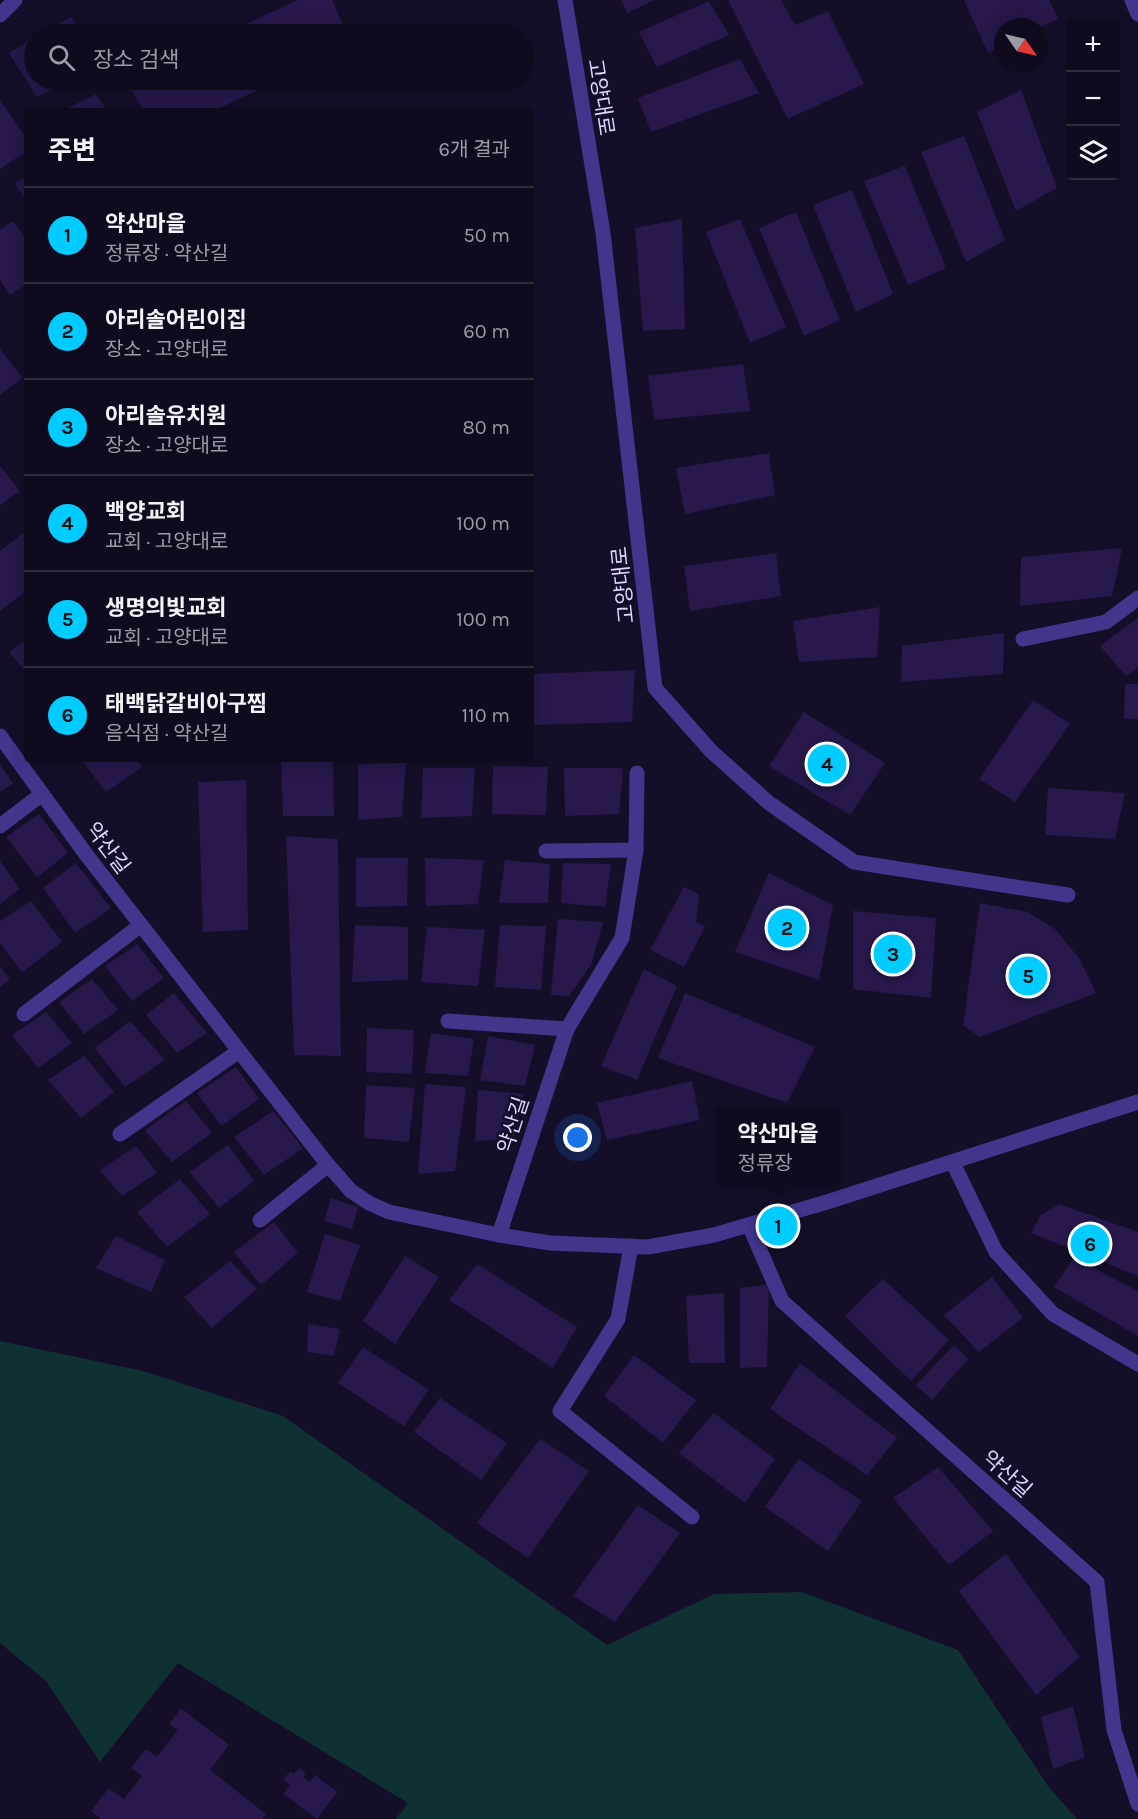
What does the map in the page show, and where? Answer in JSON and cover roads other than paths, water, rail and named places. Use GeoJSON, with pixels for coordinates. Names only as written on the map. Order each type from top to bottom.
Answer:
{"type":"FeatureCollection","features":[{"type":"Feature","properties":{"kind":"street"},"geometry":{"type":"LineString","coordinates":[[0,15],[15,0]]}},
{"type":"Feature","properties":{"kind":"street","name":"고양대로"},"geometry":{"type":"LineString","coordinates":[[565,0],[603,232],[655,688],[711,751],[770,802],[854,862],[1068,895]]}},
{"type":"Feature","properties":{"kind":"street"},"geometry":{"type":"LineString","coordinates":[[1132,0],[1138,14]]}},
{"type":"Feature","properties":{"kind":"street"},"geometry":{"type":"LineString","coordinates":[[1023,639],[1106,622],[1138,598]]}},
{"type":"Feature","properties":{"kind":"street","name":"약산길"},"geometry":{"type":"LineString","coordinates":[[0,736],[141,925],[328,1165],[351,1191],[389,1212],[550,1243],[648,1247],[714,1235],[749,1225],[953,1163],[1138,1102]]}},
{"type":"Feature","properties":{"kind":"street","name":"약산길"},"geometry":{"type":"LineString","coordinates":[[499,1235],[567,1029],[622,938],[636,850],[637,773]]}},
{"type":"Feature","properties":{"kind":"street"},"geometry":{"type":"LineString","coordinates":[[0,826],[42,794]]}},
{"type":"Feature","properties":{"kind":"street"},"geometry":{"type":"LineString","coordinates":[[546,851],[636,850]]}},
{"type":"Feature","properties":{"kind":"street"},"geometry":{"type":"LineString","coordinates":[[24,1014],[141,925]]}},
{"type":"Feature","properties":{"kind":"street"},"geometry":{"type":"LineString","coordinates":[[448,1022],[567,1029]]}},
{"type":"Feature","properties":{"kind":"street"},"geometry":{"type":"LineString","coordinates":[[120,1134],[239,1051]]}},
{"type":"Feature","properties":{"kind":"street"},"geometry":{"type":"LineString","coordinates":[[953,1163],[996,1252],[1010,1268],[1053,1314],[1138,1364]]}},
{"type":"Feature","properties":{"kind":"street"},"geometry":{"type":"LineString","coordinates":[[260,1220],[328,1165]]}},
{"type":"Feature","properties":{"kind":"street","name":"약산길"},"geometry":{"type":"LineString","coordinates":[[749,1225],[782,1301],[1096,1582],[1114,1730],[1138,1804]]}},
{"type":"Feature","properties":{"kind":"street"},"geometry":{"type":"LineString","coordinates":[[631,1246],[618,1319],[560,1411],[692,1517]]}},
{"type":"Feature","properties":{"kind":"place","name":"백양교회"},"geometry":{"type":"Point","coordinates":[827,764]}},
{"type":"Feature","properties":{"kind":"place","name":"아리솔어린이집"},"geometry":{"type":"Point","coordinates":[787,928]}},
{"type":"Feature","properties":{"kind":"place","name":"아리솔유치원"},"geometry":{"type":"Point","coordinates":[893,954]}},
{"type":"Feature","properties":{"kind":"place","name":"생명의빛교회"},"geometry":{"type":"Point","coordinates":[1028,976]}},
{"type":"Feature","properties":{"kind":"place","name":"약산마을"},"geometry":{"type":"Point","coordinates":[778,1226]}},
{"type":"Feature","properties":{"kind":"place","name":"태백닭갈비아구찜"},"geometry":{"type":"Point","coordinates":[1090,1244]}}]}
